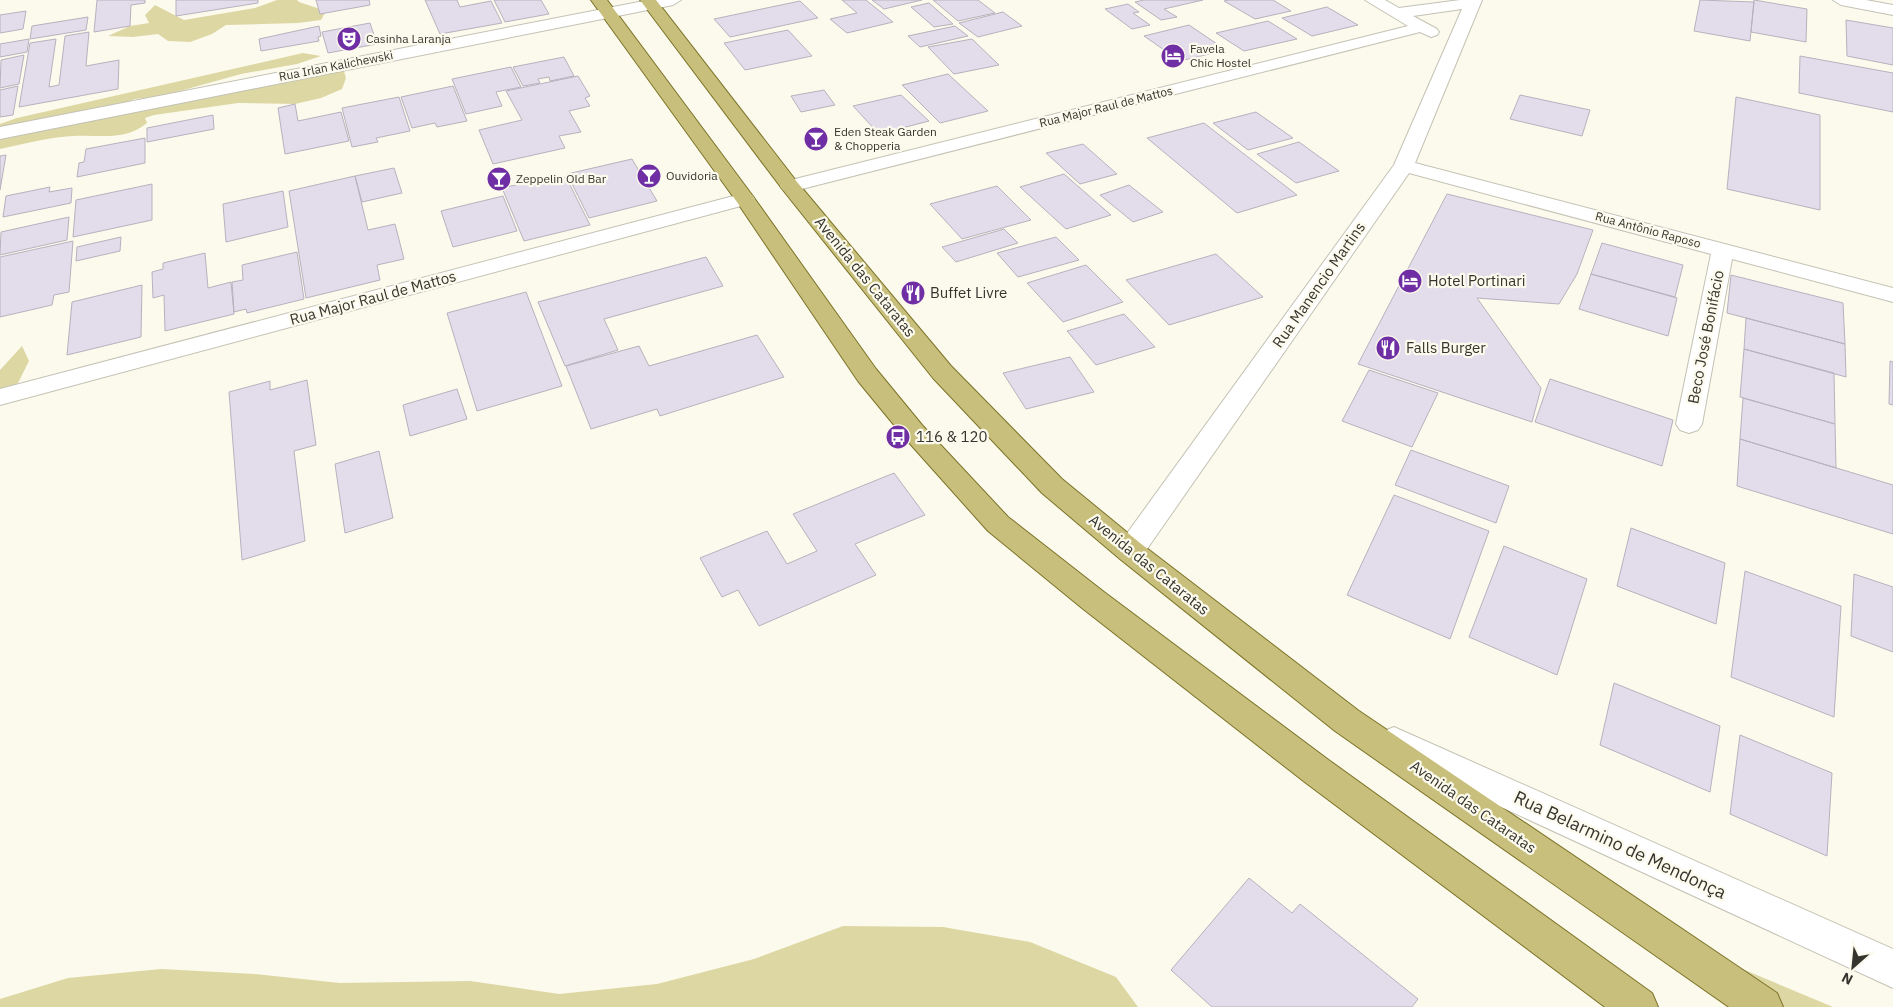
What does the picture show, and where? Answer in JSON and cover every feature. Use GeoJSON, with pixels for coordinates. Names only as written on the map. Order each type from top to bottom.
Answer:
{"type":"FeatureCollection","features":[{"type":"Feature","properties":{"kind":"main road","name":"Avenida das Cataratas"},"geometry":{"type":"LineString","coordinates":[[649,2],[790,186],[942,372],[1052,486],[1130,551],[1347,721],[1763,1007]]}},
{"type":"Feature","properties":{"kind":"main road"},"geometry":{"type":"LineString","coordinates":[[603,6],[745,199],[867,375],[913,430],[998,524],[1093,600],[1318,772],[1638,1007]]}},
{"type":"Feature","properties":{"kind":"street","name":"Rua Irlan Kalichewski"},"geometry":{"type":"LineString","coordinates":[[0,133],[603,6],[673,0]]}},
{"type":"Feature","properties":{"kind":"street"},"geometry":{"type":"LineString","coordinates":[[1373,0],[1454,45]]}},
{"type":"Feature","properties":{"kind":"street"},"geometry":{"type":"LineString","coordinates":[[1842,0],[1893,10]]}},
{"type":"Feature","properties":{"kind":"street"},"geometry":{"type":"LineString","coordinates":[[1396,13],[1474,2]]}},
{"type":"Feature","properties":{"kind":"street","name":"Rua Manencio Martins"},"geometry":{"type":"LineString","coordinates":[[1130,551],[1404,166],[1454,45],[1474,2]]}},
{"type":"Feature","properties":{"kind":"street","name":"Rua Major Raul de Mattos"},"geometry":{"type":"LineString","coordinates":[[790,186],[1422,27]]}},
{"type":"Feature","properties":{"kind":"street","name":"Rua Antônio Raposo"},"geometry":{"type":"LineString","coordinates":[[1404,166],[1893,295]]}},
{"type":"Feature","properties":{"kind":"street","name":"Rua Major Raul de Mattos"},"geometry":{"type":"LineString","coordinates":[[0,398],[745,199]]}},
{"type":"Feature","properties":{"kind":"street","name":"Beco José Bonifácio"},"geometry":{"type":"LineString","coordinates":[[1689,424],[1723,250]]}},
{"type":"Feature","properties":{"kind":"street","name":"Rua Belarmino de Mendonça"},"geometry":{"type":"LineString","coordinates":[[1347,721],[1893,969]]}},
{"type":"Feature","properties":{"kind":"shaded area"},"geometry":{"type":"Polygon","coordinates":[[[277,0],[297,0],[326,11],[321,20],[298,23],[226,25],[212,34],[190,42],[168,41],[158,34],[133,37],[108,36],[130,26],[149,23],[145,15],[155,5],[184,20],[255,8],[277,0]]]}},
{"type":"Feature","properties":{"kind":"shaded area"},"geometry":{"type":"Polygon","coordinates":[[[303,53],[321,56],[297,64],[241,74],[162,96],[135,99],[108,108],[343,68],[346,78],[342,89],[321,98],[295,104],[238,103],[154,115],[145,118],[147,123],[138,129],[121,135],[64,137],[0,149],[0,124],[17,118],[303,53]]]}},
{"type":"Feature","properties":{"kind":"shaded area"},"geometry":{"type":"Polygon","coordinates":[[[22,346],[29,361],[18,383],[0,393],[0,370],[22,346]]]}},
{"type":"Feature","properties":{"kind":"shaded area"},"geometry":{"type":"Polygon","coordinates":[[[843,926],[943,927],[1030,942],[1116,977],[1138,1007],[0,1007],[0,999],[68,978],[161,969],[255,974],[340,983],[470,981],[559,994],[657,984],[754,959],[843,926]]]}},
{"type":"Feature","properties":{"kind":"shaded area"},"geometry":{"type":"Polygon","coordinates":[[[1721,960],[1833,1007],[1784,1007],[1721,960]]]}},
{"type":"Feature","properties":{"kind":"building"},"geometry":{"type":"Polygon","coordinates":[[[97,0],[145,0],[145,3],[131,5],[130,26],[94,32],[97,0]]]}},
{"type":"Feature","properties":{"kind":"building"},"geometry":{"type":"Polygon","coordinates":[[[176,0],[258,0],[258,3],[176,16],[176,0]]]}},
{"type":"Feature","properties":{"kind":"building"},"geometry":{"type":"Polygon","coordinates":[[[316,0],[369,0],[370,5],[320,14],[316,0]]]}},
{"type":"Feature","properties":{"kind":"building"},"geometry":{"type":"Polygon","coordinates":[[[425,0],[457,0],[460,7],[491,1],[502,23],[440,34],[425,0]]]}},
{"type":"Feature","properties":{"kind":"building"},"geometry":{"type":"Polygon","coordinates":[[[494,0],[541,0],[549,14],[505,22],[494,0]]]}},
{"type":"Feature","properties":{"kind":"building"},"geometry":{"type":"Polygon","coordinates":[[[842,0],[866,0],[893,22],[847,33],[830,19],[857,13],[842,0]]]}},
{"type":"Feature","properties":{"kind":"building"},"geometry":{"type":"Polygon","coordinates":[[[872,0],[922,0],[884,9],[872,0]]]}},
{"type":"Feature","properties":{"kind":"building"},"geometry":{"type":"Polygon","coordinates":[[[933,0],[978,0],[995,13],[958,21],[933,0]]]}},
{"type":"Feature","properties":{"kind":"building"},"geometry":{"type":"Polygon","coordinates":[[[1144,0],[1203,0],[1164,9],[1177,17],[1161,20],[1135,2],[1144,0]]]}},
{"type":"Feature","properties":{"kind":"building"},"geometry":{"type":"Polygon","coordinates":[[[1273,0],[1291,11],[1255,19],[1224,1],[1273,0]]]}},
{"type":"Feature","properties":{"kind":"building"},"geometry":{"type":"Polygon","coordinates":[[[1700,0],[1754,2],[1750,41],[1694,31],[1700,0]]]}},
{"type":"Feature","properties":{"kind":"building"},"geometry":{"type":"Polygon","coordinates":[[[1754,0],[1807,9],[1806,42],[1751,32],[1754,0]]]}},
{"type":"Feature","properties":{"kind":"building"},"geometry":{"type":"Polygon","coordinates":[[[800,1],[818,18],[730,37],[714,19],[800,1]]]}},
{"type":"Feature","properties":{"kind":"building"},"geometry":{"type":"Polygon","coordinates":[[[929,3],[953,24],[934,27],[911,7],[929,3]]]}},
{"type":"Feature","properties":{"kind":"building"},"geometry":{"type":"Polygon","coordinates":[[[1128,4],[1139,12],[1133,13],[1150,25],[1132,29],[1105,9],[1128,4]]]}},
{"type":"Feature","properties":{"kind":"building"},"geometry":{"type":"Polygon","coordinates":[[[1327,7],[1358,25],[1312,36],[1282,18],[1327,7]]]}},
{"type":"Feature","properties":{"kind":"building"},"geometry":{"type":"Polygon","coordinates":[[[26,11],[23,29],[0,33],[0,15],[26,11]]]}},
{"type":"Feature","properties":{"kind":"building"},"geometry":{"type":"Polygon","coordinates":[[[1003,12],[1022,26],[978,37],[959,23],[1003,12]]]}},
{"type":"Feature","properties":{"kind":"building"},"geometry":{"type":"Polygon","coordinates":[[[88,17],[86,30],[30,39],[32,26],[88,17]]]}},
{"type":"Feature","properties":{"kind":"building"},"geometry":{"type":"Polygon","coordinates":[[[1846,20],[1893,28],[1893,65],[1847,56],[1846,20]]]}},
{"type":"Feature","properties":{"kind":"building"},"geometry":{"type":"Polygon","coordinates":[[[1268,21],[1297,39],[1244,51],[1216,33],[1268,21]]]}},
{"type":"Feature","properties":{"kind":"building"},"geometry":{"type":"Polygon","coordinates":[[[370,23],[377,44],[328,53],[322,32],[370,23]]]}},
{"type":"Feature","properties":{"kind":"building"},"geometry":{"type":"Polygon","coordinates":[[[1189,25],[1226,50],[1180,61],[1144,36],[1189,25]]]}},
{"type":"Feature","properties":{"kind":"building"},"geometry":{"type":"Polygon","coordinates":[[[319,26],[321,36],[318,37],[319,41],[261,51],[259,39],[319,26]]]}},
{"type":"Feature","properties":{"kind":"building"},"geometry":{"type":"Polygon","coordinates":[[[955,26],[968,36],[920,47],[908,36],[955,26]]]}},
{"type":"Feature","properties":{"kind":"building"},"geometry":{"type":"Polygon","coordinates":[[[788,30],[812,56],[745,70],[724,43],[788,30]]]}},
{"type":"Feature","properties":{"kind":"building"},"geometry":{"type":"Polygon","coordinates":[[[89,32],[86,66],[119,60],[118,89],[19,107],[30,43],[56,39],[49,87],[59,85],[65,36],[89,32]]]}},
{"type":"Feature","properties":{"kind":"building"},"geometry":{"type":"Polygon","coordinates":[[[29,39],[27,52],[0,57],[0,44],[29,39]]]}},
{"type":"Feature","properties":{"kind":"building"},"geometry":{"type":"Polygon","coordinates":[[[972,39],[999,65],[954,74],[928,47],[972,39]]]}},
{"type":"Feature","properties":{"kind":"building"},"geometry":{"type":"Polygon","coordinates":[[[24,55],[19,84],[0,88],[1,60],[24,55]]]}},
{"type":"Feature","properties":{"kind":"building"},"geometry":{"type":"Polygon","coordinates":[[[1800,56],[1893,73],[1893,112],[1799,93],[1800,56]]]}},
{"type":"Feature","properties":{"kind":"building"},"geometry":{"type":"Polygon","coordinates":[[[564,57],[574,76],[550,81],[549,77],[538,79],[540,83],[523,86],[513,67],[564,57]]]}},
{"type":"Feature","properties":{"kind":"building"},"geometry":{"type":"Polygon","coordinates":[[[511,67],[521,87],[496,92],[502,106],[466,114],[452,79],[511,67]]]}},
{"type":"Feature","properties":{"kind":"building"},"geometry":{"type":"Polygon","coordinates":[[[948,74],[988,111],[940,123],[902,85],[948,74]]]}},
{"type":"Feature","properties":{"kind":"building"},"geometry":{"type":"Polygon","coordinates":[[[578,76],[590,96],[585,98],[590,106],[569,111],[581,132],[559,136],[565,148],[493,164],[479,130],[522,120],[506,91],[578,76]]]}},
{"type":"Feature","properties":{"kind":"building"},"geometry":{"type":"Polygon","coordinates":[[[18,86],[13,115],[0,117],[0,90],[18,86]]]}},
{"type":"Feature","properties":{"kind":"building"},"geometry":{"type":"Polygon","coordinates":[[[453,86],[467,121],[437,127],[435,123],[412,128],[401,97],[453,86]]]}},
{"type":"Feature","properties":{"kind":"building"},"geometry":{"type":"Polygon","coordinates":[[[824,90],[835,105],[801,112],[791,96],[824,90]]]}},
{"type":"Feature","properties":{"kind":"building"},"geometry":{"type":"Polygon","coordinates":[[[901,95],[929,121],[879,134],[853,106],[901,95]]]}},
{"type":"Feature","properties":{"kind":"building"},"geometry":{"type":"Polygon","coordinates":[[[1520,95],[1590,110],[1582,136],[1510,119],[1520,95]]]}},
{"type":"Feature","properties":{"kind":"building"},"geometry":{"type":"Polygon","coordinates":[[[399,97],[410,131],[376,138],[378,142],[352,147],[342,108],[399,97]]]}},
{"type":"Feature","properties":{"kind":"building"},"geometry":{"type":"Polygon","coordinates":[[[1736,97],[1820,115],[1820,210],[1727,189],[1736,97]]]}},
{"type":"Feature","properties":{"kind":"building"},"geometry":{"type":"Polygon","coordinates":[[[295,104],[298,121],[341,112],[349,141],[285,154],[278,108],[295,104]]]}},
{"type":"Feature","properties":{"kind":"building"},"geometry":{"type":"Polygon","coordinates":[[[1256,112],[1293,138],[1248,150],[1213,123],[1256,112]]]}},
{"type":"Feature","properties":{"kind":"building"},"geometry":{"type":"Polygon","coordinates":[[[213,115],[214,129],[147,142],[147,128],[213,115]]]}},
{"type":"Feature","properties":{"kind":"building"},"geometry":{"type":"Polygon","coordinates":[[[1204,123],[1297,195],[1237,213],[1147,138],[1204,123]]]}},
{"type":"Feature","properties":{"kind":"building"},"geometry":{"type":"Polygon","coordinates":[[[145,138],[145,163],[77,177],[79,163],[84,162],[86,149],[145,138]]]}},
{"type":"Feature","properties":{"kind":"building"},"geometry":{"type":"Polygon","coordinates":[[[1299,142],[1339,171],[1296,183],[1257,154],[1299,142]]]}},
{"type":"Feature","properties":{"kind":"building"},"geometry":{"type":"Polygon","coordinates":[[[1083,144],[1117,174],[1080,184],[1046,153],[1083,144]]]}},
{"type":"Feature","properties":{"kind":"building"},"geometry":{"type":"Polygon","coordinates":[[[6,155],[0,190],[0,156],[6,155]]]}},
{"type":"Feature","properties":{"kind":"building"},"geometry":{"type":"Polygon","coordinates":[[[632,159],[657,201],[589,218],[567,174],[632,159]]]}},
{"type":"Feature","properties":{"kind":"building"},"geometry":{"type":"Polygon","coordinates":[[[394,168],[402,193],[362,202],[355,176],[394,168]]]}},
{"type":"Feature","properties":{"kind":"building"},"geometry":{"type":"Polygon","coordinates":[[[1064,174],[1111,215],[1066,229],[1020,187],[1064,174]]]}},
{"type":"Feature","properties":{"kind":"building"},"geometry":{"type":"Polygon","coordinates":[[[355,176],[368,230],[395,224],[404,259],[377,265],[380,280],[306,298],[289,191],[355,176]]]}},
{"type":"Feature","properties":{"kind":"building"},"geometry":{"type":"Polygon","coordinates":[[[566,177],[590,225],[524,241],[502,188],[547,178],[548,181],[566,177]]]}},
{"type":"Feature","properties":{"kind":"building"},"geometry":{"type":"Polygon","coordinates":[[[152,184],[152,220],[73,237],[76,200],[152,184]]]}},
{"type":"Feature","properties":{"kind":"building"},"geometry":{"type":"Polygon","coordinates":[[[1129,185],[1163,212],[1133,222],[1100,195],[1129,185]]]}},
{"type":"Feature","properties":{"kind":"building"},"geometry":{"type":"Polygon","coordinates":[[[997,186],[1031,220],[962,239],[930,204],[997,186]]]}},
{"type":"Feature","properties":{"kind":"building"},"geometry":{"type":"Polygon","coordinates":[[[50,187],[49,192],[72,188],[71,203],[3,217],[6,196],[50,187]]]}},
{"type":"Feature","properties":{"kind":"building"},"geometry":{"type":"Polygon","coordinates":[[[283,191],[288,227],[226,242],[223,204],[283,191]]]}},
{"type":"Feature","properties":{"kind":"building"},"geometry":{"type":"Polygon","coordinates":[[[1447,194],[1593,230],[1577,274],[1559,304],[1477,298],[1541,388],[1532,422],[1358,364],[1447,194]]]}},
{"type":"Feature","properties":{"kind":"building"},"geometry":{"type":"Polygon","coordinates":[[[503,196],[517,231],[453,247],[441,211],[503,196]]]}},
{"type":"Feature","properties":{"kind":"building"},"geometry":{"type":"Polygon","coordinates":[[[69,217],[67,240],[0,255],[1,232],[69,217]]]}},
{"type":"Feature","properties":{"kind":"building"},"geometry":{"type":"Polygon","coordinates":[[[1004,229],[1018,243],[956,262],[942,247],[1004,229]]]}},
{"type":"Feature","properties":{"kind":"building"},"geometry":{"type":"Polygon","coordinates":[[[121,237],[120,251],[76,261],[77,247],[121,237]]]}},
{"type":"Feature","properties":{"kind":"building"},"geometry":{"type":"Polygon","coordinates":[[[1056,237],[1079,260],[1018,277],[997,253],[1056,237]]]}},
{"type":"Feature","properties":{"kind":"building"},"geometry":{"type":"Polygon","coordinates":[[[73,241],[69,292],[54,295],[52,305],[0,317],[0,257],[73,241]]]}},
{"type":"Feature","properties":{"kind":"building"},"geometry":{"type":"Polygon","coordinates":[[[1602,243],[1683,265],[1675,297],[1591,274],[1602,243]]]}},
{"type":"Feature","properties":{"kind":"building"},"geometry":{"type":"Polygon","coordinates":[[[297,252],[304,299],[247,313],[246,309],[234,312],[232,282],[243,280],[242,265],[297,252]]]}},
{"type":"Feature","properties":{"kind":"building"},"geometry":{"type":"Polygon","coordinates":[[[205,253],[208,288],[231,282],[234,314],[165,331],[164,295],[153,298],[152,272],[163,269],[163,263],[205,253]]]}},
{"type":"Feature","properties":{"kind":"building"},"geometry":{"type":"Polygon","coordinates":[[[1216,254],[1263,297],[1169,325],[1126,280],[1216,254]]]}},
{"type":"Feature","properties":{"kind":"building"},"geometry":{"type":"Polygon","coordinates":[[[706,257],[723,286],[604,319],[618,350],[565,366],[538,302],[706,257]]]}},
{"type":"Feature","properties":{"kind":"building"},"geometry":{"type":"Polygon","coordinates":[[[1086,265],[1123,302],[1063,322],[1027,283],[1086,265]]]}},
{"type":"Feature","properties":{"kind":"building"},"geometry":{"type":"Polygon","coordinates":[[[1591,274],[1677,298],[1668,336],[1579,309],[1591,274]]]}},
{"type":"Feature","properties":{"kind":"building"},"geometry":{"type":"Polygon","coordinates":[[[1731,275],[1843,303],[1845,344],[1727,313],[1731,275]]]}},
{"type":"Feature","properties":{"kind":"building"},"geometry":{"type":"Polygon","coordinates":[[[142,285],[141,337],[67,355],[72,302],[142,285]]]}},
{"type":"Feature","properties":{"kind":"building"},"geometry":{"type":"Polygon","coordinates":[[[526,292],[562,386],[477,411],[447,313],[526,292]]]}},
{"type":"Feature","properties":{"kind":"building"},"geometry":{"type":"Polygon","coordinates":[[[1124,314],[1155,347],[1096,365],[1067,331],[1124,314]]]}},
{"type":"Feature","properties":{"kind":"building"},"geometry":{"type":"Polygon","coordinates":[[[1746,318],[1845,344],[1846,377],[1744,349],[1746,318]]]}},
{"type":"Feature","properties":{"kind":"building"},"geometry":{"type":"Polygon","coordinates":[[[757,335],[784,377],[660,416],[657,409],[591,429],[566,366],[639,346],[649,366],[757,335]]]}},
{"type":"Feature","properties":{"kind":"building"},"geometry":{"type":"Polygon","coordinates":[[[1744,349],[1834,373],[1835,424],[1740,397],[1744,349]]]}},
{"type":"Feature","properties":{"kind":"building"},"geometry":{"type":"Polygon","coordinates":[[[1070,357],[1094,392],[1026,409],[1003,373],[1070,357]]]}},
{"type":"Feature","properties":{"kind":"building"},"geometry":{"type":"Polygon","coordinates":[[[1890,361],[1893,362],[1893,405],[1889,404],[1890,361]]]}},
{"type":"Feature","properties":{"kind":"building"},"geometry":{"type":"Polygon","coordinates":[[[1369,370],[1438,393],[1412,447],[1342,421],[1369,370]]]}},
{"type":"Feature","properties":{"kind":"building"},"geometry":{"type":"Polygon","coordinates":[[[1550,379],[1673,420],[1662,466],[1535,422],[1550,379]]]}},
{"type":"Feature","properties":{"kind":"building"},"geometry":{"type":"Polygon","coordinates":[[[307,380],[316,445],[294,451],[305,541],[242,560],[229,392],[270,381],[270,390],[307,380]]]}},
{"type":"Feature","properties":{"kind":"building"},"geometry":{"type":"Polygon","coordinates":[[[457,389],[467,419],[410,436],[403,405],[457,389]]]}},
{"type":"Feature","properties":{"kind":"building"},"geometry":{"type":"Polygon","coordinates":[[[1743,398],[1835,424],[1836,468],[1740,439],[1743,398]]]}},
{"type":"Feature","properties":{"kind":"building"},"geometry":{"type":"Polygon","coordinates":[[[1740,439],[1893,485],[1893,534],[1737,486],[1740,439]]]}},
{"type":"Feature","properties":{"kind":"building"},"geometry":{"type":"Polygon","coordinates":[[[1411,450],[1509,486],[1496,523],[1395,485],[1411,450]]]}},
{"type":"Feature","properties":{"kind":"building"},"geometry":{"type":"Polygon","coordinates":[[[379,451],[393,518],[345,533],[335,464],[379,451]]]}},
{"type":"Feature","properties":{"kind":"building"},"geometry":{"type":"Polygon","coordinates":[[[894,473],[925,515],[855,544],[876,575],[759,626],[738,590],[722,597],[700,558],[767,531],[787,564],[817,551],[793,514],[894,473]]]}},
{"type":"Feature","properties":{"kind":"building"},"geometry":{"type":"Polygon","coordinates":[[[1394,495],[1489,531],[1450,639],[1347,595],[1394,495]]]}},
{"type":"Feature","properties":{"kind":"building"},"geometry":{"type":"Polygon","coordinates":[[[1631,528],[1725,563],[1716,624],[1617,586],[1631,528]]]}},
{"type":"Feature","properties":{"kind":"building"},"geometry":{"type":"Polygon","coordinates":[[[1504,546],[1587,579],[1557,675],[1469,637],[1504,546]]]}},
{"type":"Feature","properties":{"kind":"building"},"geometry":{"type":"Polygon","coordinates":[[[1745,571],[1841,606],[1834,717],[1731,677],[1745,571]]]}},
{"type":"Feature","properties":{"kind":"building"},"geometry":{"type":"Polygon","coordinates":[[[1854,574],[1893,587],[1893,652],[1851,636],[1854,574]]]}},
{"type":"Feature","properties":{"kind":"building"},"geometry":{"type":"Polygon","coordinates":[[[1614,683],[1720,726],[1710,792],[1600,745],[1614,683]]]}},
{"type":"Feature","properties":{"kind":"building"},"geometry":{"type":"Polygon","coordinates":[[[1740,735],[1832,773],[1827,856],[1730,814],[1740,735]]]}},
{"type":"Feature","properties":{"kind":"building"},"geometry":{"type":"Polygon","coordinates":[[[1249,878],[1292,913],[1300,904],[1418,999],[1412,1007],[1212,1007],[1171,970],[1249,878]]]}},
{"type":"Feature","properties":{"kind":"place","name":"Casinha Laranja"},"geometry":{"type":"Point","coordinates":[349,39]}},
{"type":"Feature","properties":{"kind":"place","name":"Favela Chic Hostel"},"geometry":{"type":"Point","coordinates":[1173,56]}},
{"type":"Feature","properties":{"kind":"place","name":"Eden Steak Garden & Chopperia"},"geometry":{"type":"Point","coordinates":[816,139]}},
{"type":"Feature","properties":{"kind":"place","name":"Ouvidoria"},"geometry":{"type":"Point","coordinates":[649,176]}},
{"type":"Feature","properties":{"kind":"place","name":"Zeppelin Old Bar"},"geometry":{"type":"Point","coordinates":[499,179]}},
{"type":"Feature","properties":{"kind":"place","name":"Hotel Portinari"},"geometry":{"type":"Point","coordinates":[1410,281]}},
{"type":"Feature","properties":{"kind":"place","name":"Buffet Livre"},"geometry":{"type":"Point","coordinates":[913,293]}},
{"type":"Feature","properties":{"kind":"place","name":"Falls Burger"},"geometry":{"type":"Point","coordinates":[1388,348]}},
{"type":"Feature","properties":{"kind":"place","name":"116 & 120"},"geometry":{"type":"Point","coordinates":[898,437]}}]}
